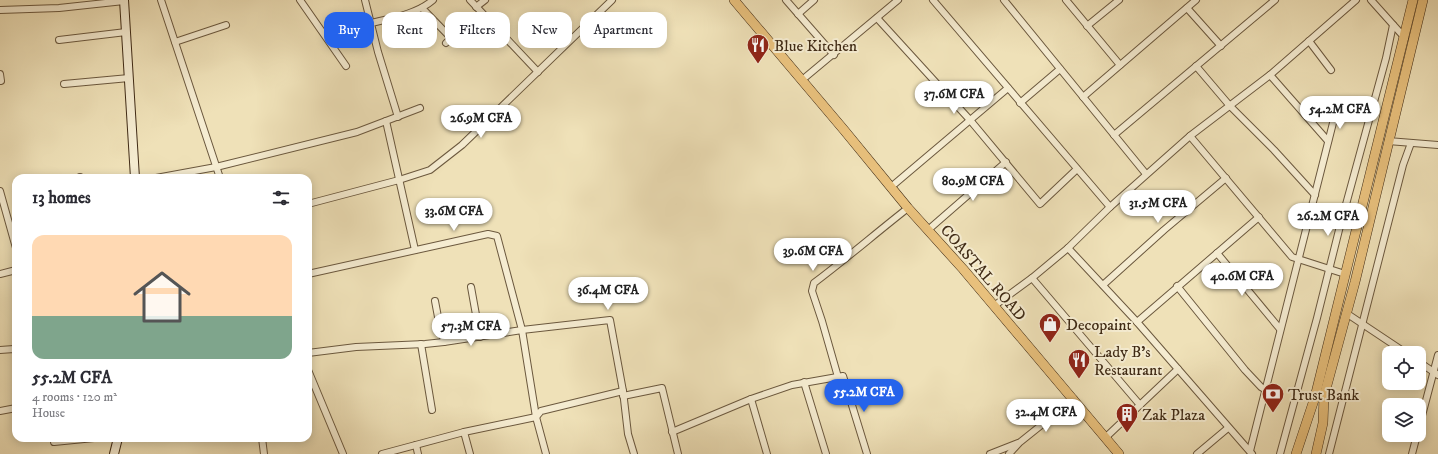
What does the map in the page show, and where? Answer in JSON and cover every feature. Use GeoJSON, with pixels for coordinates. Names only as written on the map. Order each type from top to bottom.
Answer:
{"type":"FeatureCollection","features":[{"type":"Feature","properties":{"kind":"main road","name":"COASTAL ROAD"},"geometry":{"type":"LineString","coordinates":[[734,0],[908,208],[994,306],[1119,454]]}},
{"type":"Feature","properties":{"kind":"main road"},"geometry":{"type":"LineString","coordinates":[[1310,454],[1319,396],[1345,274],[1405,38],[1413,0]]}},
{"type":"Feature","properties":{"kind":"main road"},"geometry":{"type":"LineString","coordinates":[[1296,454],[1337,350],[1355,282],[1423,0]]}},
{"type":"Feature","properties":{"kind":"main road"},"geometry":{"type":"LineString","coordinates":[[1302,454],[1319,396]]}},
{"type":"Feature","properties":{"kind":"main road"},"geometry":{"type":"LineString","coordinates":[[1316,454],[1323,423],[1319,396]]}},
{"type":"Feature","properties":{"kind":"street"},"geometry":{"type":"LineString","coordinates":[[0,10],[59,8],[124,0],[135,174]]}},
{"type":"Feature","properties":{"kind":"street"},"geometry":{"type":"LineString","coordinates":[[161,0],[219,174]]}},
{"type":"Feature","properties":{"kind":"street"},"geometry":{"type":"LineString","coordinates":[[300,0],[346,66]]}},
{"type":"Feature","properties":{"kind":"street"},"geometry":{"type":"LineString","coordinates":[[365,0],[368,12]]}},
{"type":"Feature","properties":{"kind":"street"},"geometry":{"type":"LineString","coordinates":[[374,22],[396,17],[422,8],[433,0]]}},
{"type":"Feature","properties":{"kind":"street"},"geometry":{"type":"LineString","coordinates":[[470,0],[538,72]]}},
{"type":"Feature","properties":{"kind":"street"},"geometry":{"type":"LineString","coordinates":[[476,8],[485,0]]}},
{"type":"Feature","properties":{"kind":"street"},"geometry":{"type":"LineString","coordinates":[[312,203],[399,180],[430,170],[462,145],[612,0]]}},
{"type":"Feature","properties":{"kind":"street"},"geometry":{"type":"LineString","coordinates":[[786,0],[834,55]]}},
{"type":"Feature","properties":{"kind":"street"},"geometry":{"type":"LineString","coordinates":[[798,14],[814,0]]}},
{"type":"Feature","properties":{"kind":"street"},"geometry":{"type":"LineString","coordinates":[[802,80],[834,55],[898,0]]}},
{"type":"Feature","properties":{"kind":"street"},"geometry":{"type":"LineString","coordinates":[[933,0],[1110,207]]}},
{"type":"Feature","properties":{"kind":"street"},"geometry":{"type":"LineString","coordinates":[[1004,0],[1146,174]]}},
{"type":"Feature","properties":{"kind":"street"},"geometry":{"type":"LineString","coordinates":[[1066,0],[1120,65]]}},
{"type":"Feature","properties":{"kind":"street"},"geometry":{"type":"LineString","coordinates":[[1087,26],[1119,0]]}},
{"type":"Feature","properties":{"kind":"street"},"geometry":{"type":"LineString","coordinates":[[1083,97],[1196,0]]}},
{"type":"Feature","properties":{"kind":"street"},"geometry":{"type":"LineString","coordinates":[[1114,135],[1275,0]]}},
{"type":"Feature","properties":{"kind":"street"},"geometry":{"type":"LineString","coordinates":[[994,306],[1032,278],[1068,248],[1110,207],[1190,136],[1270,76],[1356,0]]}},
{"type":"Feature","properties":{"kind":"street"},"geometry":{"type":"LineString","coordinates":[[1371,0],[1405,38]]}},
{"type":"Feature","properties":{"kind":"street"},"geometry":{"type":"LineString","coordinates":[[422,8],[445,32]]}},
{"type":"Feature","properties":{"kind":"street"},"geometry":{"type":"LineString","coordinates":[[1187,8],[1221,46]]}},
{"type":"Feature","properties":{"kind":"street"},"geometry":{"type":"LineString","coordinates":[[877,18],[970,120],[1040,204],[1077,169]]}},
{"type":"Feature","properties":{"kind":"street"},"geometry":{"type":"LineString","coordinates":[[175,42],[226,25]]}},
{"type":"Feature","properties":{"kind":"street"},"geometry":{"type":"LineString","coordinates":[[1280,454],[1386,58],[1393,25]]}},
{"type":"Feature","properties":{"kind":"street"},"geometry":{"type":"LineString","coordinates":[[59,40],[126,32]]}},
{"type":"Feature","properties":{"kind":"street"},"geometry":{"type":"LineString","coordinates":[[374,35],[398,117]]}},
{"type":"Feature","properties":{"kind":"street"},"geometry":{"type":"LineString","coordinates":[[1309,40],[1331,70]]}},
{"type":"Feature","properties":{"kind":"street"},"geometry":{"type":"LineString","coordinates":[[1196,66],[1230,106],[1274,150],[1315,195]]}},
{"type":"Feature","properties":{"kind":"street"},"geometry":{"type":"LineString","coordinates":[[1020,103],[1060,69]]}},
{"type":"Feature","properties":{"kind":"street"},"geometry":{"type":"LineString","coordinates":[[0,74],[1,81]]}},
{"type":"Feature","properties":{"kind":"street"},"geometry":{"type":"LineString","coordinates":[[1270,76],[1328,141]]}},
{"type":"Feature","properties":{"kind":"street"},"geometry":{"type":"LineString","coordinates":[[64,84],[129,78]]}},
{"type":"Feature","properties":{"kind":"street"},"geometry":{"type":"LineString","coordinates":[[891,187],[1008,88]]}},
{"type":"Feature","properties":{"kind":"street"},"geometry":{"type":"LineString","coordinates":[[178,174],[216,167],[357,132],[420,108]]}},
{"type":"Feature","properties":{"kind":"street"},"geometry":{"type":"LineString","coordinates":[[1251,453],[1280,329],[1335,115]]}},
{"type":"Feature","properties":{"kind":"street"},"geometry":{"type":"LineString","coordinates":[[386,121],[415,250]]}},
{"type":"Feature","properties":{"kind":"street"},"geometry":{"type":"LineString","coordinates":[[1190,136],[1292,257],[1345,274]]}},
{"type":"Feature","properties":{"kind":"street"},"geometry":{"type":"LineString","coordinates":[[1388,141],[1438,145]]}},
{"type":"Feature","properties":{"kind":"street"},"geometry":{"type":"LineString","coordinates":[[1329,454],[1403,165],[1411,143]]}},
{"type":"Feature","properties":{"kind":"street"},"geometry":{"type":"LineString","coordinates":[[928,230],[1006,162]]}},
{"type":"Feature","properties":{"kind":"street"},"geometry":{"type":"LineString","coordinates":[[1104,285],[1164,230],[1226,178]]}},
{"type":"Feature","properties":{"kind":"street"},"geometry":{"type":"LineString","coordinates":[[0,191],[12,234]]}},
{"type":"Feature","properties":{"kind":"street"},"geometry":{"type":"LineString","coordinates":[[838,377],[812,287],[814,283],[850,256],[861,245],[908,208]]}},
{"type":"Feature","properties":{"kind":"street"},"geometry":{"type":"LineString","coordinates":[[1137,322],[1259,217]]}},
{"type":"Feature","properties":{"kind":"street"},"geometry":{"type":"LineString","coordinates":[[312,273],[488,234],[497,236],[522,330],[536,417],[546,454]]}},
{"type":"Feature","properties":{"kind":"street"},"geometry":{"type":"LineString","coordinates":[[1068,248],[1104,285],[1251,453]]}},
{"type":"Feature","properties":{"kind":"street"},"geometry":{"type":"LineString","coordinates":[[1217,253],[1280,329]]}},
{"type":"Feature","properties":{"kind":"street"},"geometry":{"type":"LineString","coordinates":[[0,274],[12,271]]}},
{"type":"Feature","properties":{"kind":"street"},"geometry":{"type":"LineString","coordinates":[[1032,278],[1140,405]]}},
{"type":"Feature","properties":{"kind":"street"},"geometry":{"type":"LineString","coordinates":[[1177,286],[1245,370],[1266,390]]}},
{"type":"Feature","properties":{"kind":"street"},"geometry":{"type":"LineString","coordinates":[[471,287],[480,337]]}},
{"type":"Feature","properties":{"kind":"street"},"geometry":{"type":"LineString","coordinates":[[435,301],[444,342]]}},
{"type":"Feature","properties":{"kind":"street"},"geometry":{"type":"LineString","coordinates":[[1346,313],[1396,346]]}},
{"type":"Feature","properties":{"kind":"street"},"geometry":{"type":"LineString","coordinates":[[312,352],[356,346],[444,342],[522,330],[610,320],[623,394],[628,434],[634,454]]}},
{"type":"Feature","properties":{"kind":"street"},"geometry":{"type":"LineString","coordinates":[[421,344],[432,410]]}},
{"type":"Feature","properties":{"kind":"street"},"geometry":{"type":"LineString","coordinates":[[0,350],[12,349]]}},
{"type":"Feature","properties":{"kind":"street"},"geometry":{"type":"LineString","coordinates":[[1426,405],[1436,373],[1438,355]]}},
{"type":"Feature","properties":{"kind":"street"},"geometry":{"type":"LineString","coordinates":[[1426,367],[1436,373]]}},
{"type":"Feature","properties":{"kind":"street"},"geometry":{"type":"LineString","coordinates":[[1105,438],[1178,369]]}},
{"type":"Feature","properties":{"kind":"street"},"geometry":{"type":"LineString","coordinates":[[672,432],[751,399],[792,385],[843,376],[868,454]]}},
{"type":"Feature","properties":{"kind":"street"},"geometry":{"type":"LineString","coordinates":[[312,380],[343,454]]}},
{"type":"Feature","properties":{"kind":"street"},"geometry":{"type":"LineString","coordinates":[[804,382],[826,454]]}},
{"type":"Feature","properties":{"kind":"street"},"geometry":{"type":"LineString","coordinates":[[382,454],[464,432],[536,417],[541,411],[623,394],[662,388],[678,454]]}},
{"type":"Feature","properties":{"kind":"street"},"geometry":{"type":"LineString","coordinates":[[751,399],[767,454]]}},
{"type":"Feature","properties":{"kind":"street"},"geometry":{"type":"LineString","coordinates":[[1009,454],[1019,442],[1074,400]]}},
{"type":"Feature","properties":{"kind":"street"},"geometry":{"type":"LineString","coordinates":[[0,411],[12,409]]}},
{"type":"Feature","properties":{"kind":"street"},"geometry":{"type":"LineString","coordinates":[[1197,454],[1228,428]]}},
{"type":"Feature","properties":{"kind":"street"},"geometry":{"type":"LineString","coordinates":[[464,432],[470,454]]}},
{"type":"Feature","properties":{"kind":"street"},"geometry":{"type":"LineString","coordinates":[[114,454],[116,442]]}},
{"type":"Feature","properties":{"kind":"street"},"geometry":{"type":"LineString","coordinates":[[262,442],[264,454]]}},
{"type":"Feature","properties":{"kind":"street"},"geometry":{"type":"LineString","coordinates":[[990,454],[1019,442]]}},
{"type":"Feature","properties":{"kind":"street"},"geometry":{"type":"LineString","coordinates":[[1412,454],[1415,442]]}},
{"type":"Feature","properties":{"kind":"street"},"geometry":{"type":"LineString","coordinates":[[416,445],[418,454]]}},
{"type":"Feature","properties":{"kind":"place","name":"Blue Kitchen"},"geometry":{"type":"Point","coordinates":[758,64]}},
{"type":"Feature","properties":{"kind":"place","name":"Decopaint"},"geometry":{"type":"Point","coordinates":[1050,344]}},
{"type":"Feature","properties":{"kind":"place","name":"Lady B's Restaurant"},"geometry":{"type":"Point","coordinates":[1079,380]}},
{"type":"Feature","properties":{"kind":"place","name":"Trust Bank"},"geometry":{"type":"Point","coordinates":[1273,414]}},
{"type":"Feature","properties":{"kind":"place","name":"Zak Plaza"},"geometry":{"type":"Point","coordinates":[1127,434]}}]}
